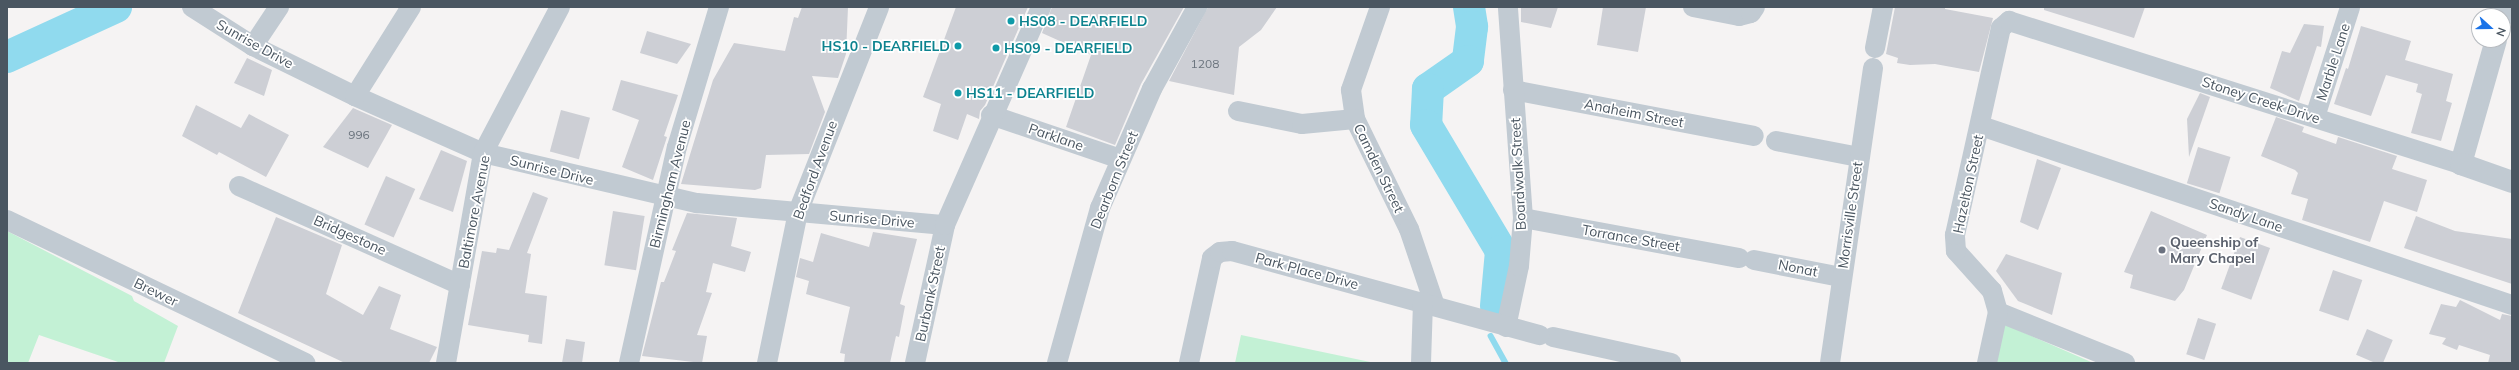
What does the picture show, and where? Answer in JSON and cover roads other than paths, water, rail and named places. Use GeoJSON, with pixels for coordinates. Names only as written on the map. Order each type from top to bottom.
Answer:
{"type":"FeatureCollection","features":[{"type":"Feature","properties":{"kind":"street","name":"Sunrise Drive"},"geometry":{"type":"LineString","coordinates":[[192,7],[253,46],[355,96],[484,153],[665,198],[697,203],[945,225]]}},
{"type":"Feature","properties":{"kind":"street"},"geometry":{"type":"LineString","coordinates":[[253,46],[279,7]]}},
{"type":"Feature","properties":{"kind":"street"},"geometry":{"type":"LineString","coordinates":[[355,96],[411,7]]}},
{"type":"Feature","properties":{"kind":"street","name":"Baltimore Avenue"},"geometry":{"type":"LineString","coordinates":[[446,363],[484,153],[560,7]]}},
{"type":"Feature","properties":{"kind":"street","name":"Birmingham Avenue"},"geometry":{"type":"LineString","coordinates":[[629,363],[665,198],[719,7]]}},
{"type":"Feature","properties":{"kind":"street","name":"Bedford Avenue"},"geometry":{"type":"LineString","coordinates":[[767,363],[798,212],[878,7]]}},
{"type":"Feature","properties":{"kind":"street","name":"Burbank Street"},"geometry":{"type":"LineString","coordinates":[[915,363],[945,225],[991,115],[1041,7]]}},
{"type":"Feature","properties":{"kind":"street","name":"Dearborn Street"},"geometry":{"type":"LineString","coordinates":[[1057,363],[1100,208],[1120,159],[1152,89],[1196,7]]}},
{"type":"Feature","properties":{"kind":"street","name":"Camden Street"},"geometry":{"type":"LineString","coordinates":[[1380,7],[1351,90],[1355,119],[1409,229],[1429,304]]}},
{"type":"Feature","properties":{"kind":"street","name":"Boardwalk Street"},"geometry":{"type":"LineString","coordinates":[[1506,327],[1519,266],[1523,218],[1508,7]]}},
{"type":"Feature","properties":{"kind":"street"},"geometry":{"type":"LineString","coordinates":[[1693,7],[1739,16],[1751,13],[1755,7]]}},
{"type":"Feature","properties":{"kind":"street"},"geometry":{"type":"LineString","coordinates":[[1876,48],[1883,7]]}},
{"type":"Feature","properties":{"kind":"street","name":"Marble Lane"},"geometry":{"type":"LineString","coordinates":[[2315,117],[2350,7]]}},
{"type":"Feature","properties":{"kind":"street","name":"Stoney Creek Drive"},"geometry":{"type":"LineString","coordinates":[[2009,21],[2315,117],[2512,182]]}},
{"type":"Feature","properties":{"kind":"street","name":"Hazelton Street"},"geometry":{"type":"LineString","coordinates":[[1987,363],[1998,312],[1992,291],[1956,251],[1955,244],[2001,28],[2009,21]]}},
{"type":"Feature","properties":{"kind":"street"},"geometry":{"type":"LineString","coordinates":[[2461,164],[2494,48]]}},
{"type":"Feature","properties":{"kind":"street","name":"Morrisville Street"},"geometry":{"type":"LineString","coordinates":[[1830,363],[1841,277],[1874,68]]}},
{"type":"Feature","properties":{"kind":"street","name":"Anaheim Street"},"geometry":{"type":"LineString","coordinates":[[1513,90],[1754,136]]}},
{"type":"Feature","properties":{"kind":"street"},"geometry":{"type":"LineString","coordinates":[[1238,111],[1302,124],[1355,119]]}},
{"type":"Feature","properties":{"kind":"street","name":"Parklane"},"geometry":{"type":"LineString","coordinates":[[991,115],[1120,159]]}},
{"type":"Feature","properties":{"kind":"street","name":"Sandy Lane"},"geometry":{"type":"LineString","coordinates":[[1981,126],[2512,305]]}},
{"type":"Feature","properties":{"kind":"street"},"geometry":{"type":"LineString","coordinates":[[1776,141],[1859,157]]}},
{"type":"Feature","properties":{"kind":"street","name":"Bridgestone"},"geometry":{"type":"LineString","coordinates":[[240,186],[460,285]]}},
{"type":"Feature","properties":{"kind":"street","name":"Torrance Street"},"geometry":{"type":"LineString","coordinates":[[1523,218],[1746,259]]}},
{"type":"Feature","properties":{"kind":"street","name":"Brewer"},"geometry":{"type":"LineString","coordinates":[[7,220],[305,363]]}},
{"type":"Feature","properties":{"kind":"street","name":"Park Place Drive"},"geometry":{"type":"LineString","coordinates":[[1189,363],[1212,258],[1220,252],[1232,251],[1429,304],[1506,327]]}},
{"type":"Feature","properties":{"kind":"street","name":"Nonat"},"geometry":{"type":"LineString","coordinates":[[1746,259],[1841,277]]}},
{"type":"Feature","properties":{"kind":"street"},"geometry":{"type":"LineString","coordinates":[[1421,363],[1429,304]]}},
{"type":"Feature","properties":{"kind":"street"},"geometry":{"type":"LineString","coordinates":[[1998,312],[2102,359],[2125,363]]}},
{"type":"Feature","properties":{"kind":"street"},"geometry":{"type":"LineString","coordinates":[[1506,327],[1671,363]]}},
{"type":"Feature","properties":{"kind":"waterway"},"geometry":{"type":"LineString","coordinates":[[7,57],[116,7]]}},
{"type":"Feature","properties":{"kind":"waterway"},"geometry":{"type":"LineString","coordinates":[[1469,7],[1472,27],[1468,61],[1428,89],[1426,125],[1501,251],[1496,306]]}},
{"type":"Feature","properties":{"kind":"waterway"},"geometry":{"type":"LineString","coordinates":[[1491,336],[1506,363]]}},
{"type":"Feature","properties":{"kind":"place","name":"HS08 - DEARFIELD"},"geometry":{"type":"Point","coordinates":[1011,21]}},
{"type":"Feature","properties":{"kind":"place","name":"HS10 - DEARFIELD"},"geometry":{"type":"Point","coordinates":[958,46]}},
{"type":"Feature","properties":{"kind":"place","name":"HS09 - DEARFIELD"},"geometry":{"type":"Point","coordinates":[996,48]}},
{"type":"Feature","properties":{"kind":"place","name":"HS11 - DEARFIELD"},"geometry":{"type":"Point","coordinates":[958,93]}},
{"type":"Feature","properties":{"kind":"place","name":"Queenship of Mary Chapel"},"geometry":{"type":"Point","coordinates":[2162,250]}}]}
